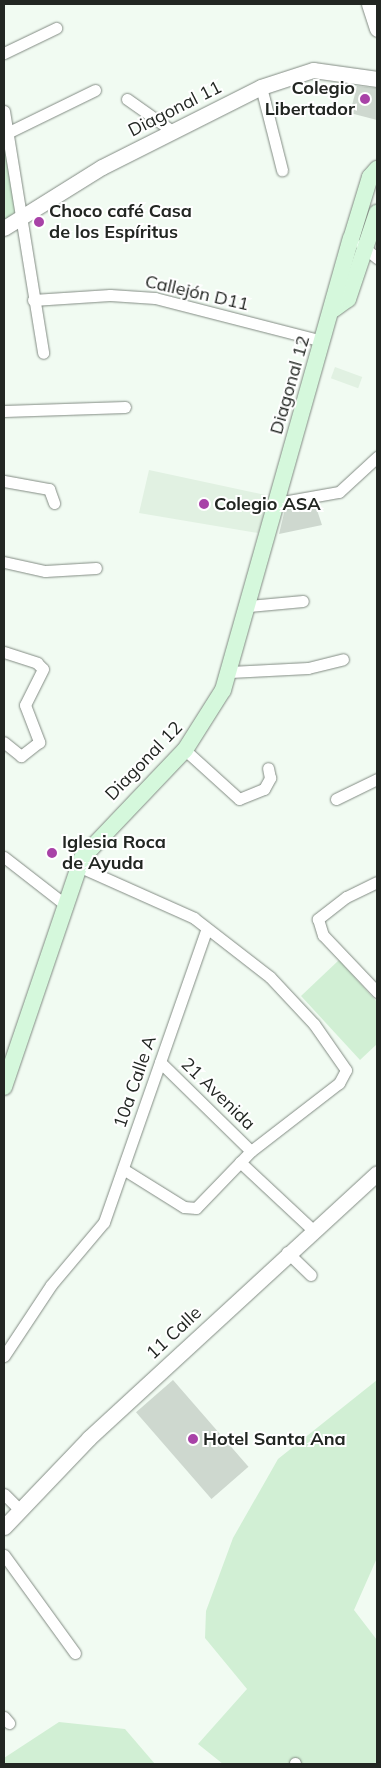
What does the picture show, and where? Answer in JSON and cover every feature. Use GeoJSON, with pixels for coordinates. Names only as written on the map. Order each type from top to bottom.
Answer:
{"type":"FeatureCollection","features":[{"type":"Feature","properties":{"kind":"main road","name":"Diagonal 12"},"geometry":{"type":"LineString","coordinates":[[4,1087],[67,906],[78,866],[106,830],[185,750],[213,711],[230,672],[322,342],[334,309],[351,239],[370,177],[377,169]]}},
{"type":"Feature","properties":{"kind":"main road","name":"Diagonal 12"},"geometry":{"type":"LineString","coordinates":[[334,309],[348,299],[372,254],[377,213]]}},
{"type":"Feature","properties":{"kind":"street"},"geometry":{"type":"LineString","coordinates":[[369,4],[377,29]]}},
{"type":"Feature","properties":{"kind":"street"},"geometry":{"type":"LineString","coordinates":[[4,54],[56,28]]}},
{"type":"Feature","properties":{"kind":"street","name":"Diagonal 11"},"geometry":{"type":"LineString","coordinates":[[4,228],[18,218],[171,130],[261,87],[313,70],[377,79]]}},
{"type":"Feature","properties":{"kind":"street"},"geometry":{"type":"LineString","coordinates":[[261,87],[282,170]]}},
{"type":"Feature","properties":{"kind":"street"},"geometry":{"type":"LineString","coordinates":[[7,133],[96,90]]}},
{"type":"Feature","properties":{"kind":"street"},"geometry":{"type":"LineString","coordinates":[[127,99],[171,130]]}},
{"type":"Feature","properties":{"kind":"street"},"geometry":{"type":"LineString","coordinates":[[4,111],[18,218],[42,353]]}},
{"type":"Feature","properties":{"kind":"street"},"geometry":{"type":"LineString","coordinates":[[351,239],[372,254]]}},
{"type":"Feature","properties":{"kind":"street","name":"Callejón D11"},"geometry":{"type":"LineString","coordinates":[[33,300],[110,295],[155,298],[322,342]]}},
{"type":"Feature","properties":{"kind":"street"},"geometry":{"type":"LineString","coordinates":[[4,411],[125,407]]}},
{"type":"Feature","properties":{"kind":"street"},"geometry":{"type":"LineString","coordinates":[[278,503],[339,492],[377,457]]}},
{"type":"Feature","properties":{"kind":"street"},"geometry":{"type":"LineString","coordinates":[[4,481],[49,489],[54,503]]}},
{"type":"Feature","properties":{"kind":"street"},"geometry":{"type":"LineString","coordinates":[[4,562],[45,571],[96,568]]}},
{"type":"Feature","properties":{"kind":"street"},"geometry":{"type":"LineString","coordinates":[[249,606],[303,600]]}},
{"type":"Feature","properties":{"kind":"street"},"geometry":{"type":"LineString","coordinates":[[4,652],[40,664],[43,670],[25,707],[39,742],[21,756],[4,742]]}},
{"type":"Feature","properties":{"kind":"street"},"geometry":{"type":"LineString","coordinates":[[230,672],[308,668],[343,659]]}},
{"type":"Feature","properties":{"kind":"street"},"geometry":{"type":"LineString","coordinates":[[185,750],[239,799],[264,789],[270,778],[268,768]]}},
{"type":"Feature","properties":{"kind":"street"},"geometry":{"type":"LineString","coordinates":[[336,799],[377,779]]}},
{"type":"Feature","properties":{"kind":"street"},"geometry":{"type":"LineString","coordinates":[[4,857],[67,906]]}},
{"type":"Feature","properties":{"kind":"street"},"geometry":{"type":"LineString","coordinates":[[78,866],[188,914],[206,930],[270,976],[314,1024],[346,1070],[339,1084],[251,1150],[192,1210],[123,1169]]}},
{"type":"Feature","properties":{"kind":"street"},"geometry":{"type":"LineString","coordinates":[[377,882],[346,897],[318,919],[323,935],[377,992]]}},
{"type":"Feature","properties":{"kind":"street","name":"10a Calle A"},"geometry":{"type":"LineString","coordinates":[[4,1356],[51,1285],[102,1227],[206,930]]}},
{"type":"Feature","properties":{"kind":"street","name":"21 Avenida"},"geometry":{"type":"LineString","coordinates":[[160,1062],[251,1150]]}},
{"type":"Feature","properties":{"kind":"street"},"geometry":{"type":"LineString","coordinates":[[240,1162],[313,1230]]}},
{"type":"Feature","properties":{"kind":"street","name":"11 Calle"},"geometry":{"type":"LineString","coordinates":[[4,1527],[89,1438],[287,1252],[377,1173]]}},
{"type":"Feature","properties":{"kind":"street"},"geometry":{"type":"LineString","coordinates":[[287,1252],[311,1276]]}},
{"type":"Feature","properties":{"kind":"street"},"geometry":{"type":"LineString","coordinates":[[4,1494],[20,1510]]}},
{"type":"Feature","properties":{"kind":"street"},"geometry":{"type":"LineString","coordinates":[[4,1555],[75,1654]]}},
{"type":"Feature","properties":{"kind":"shaded area"},"geometry":{"type":"Polygon","coordinates":[[[335,367],[362,377],[358,388],[331,378],[335,367]]]}},
{"type":"Feature","properties":{"kind":"shaded area","name":"Colegio ASA"},"geometry":{"type":"Polygon","coordinates":[[[149,470],[270,496],[258,533],[139,513],[149,470]]]}},
{"type":"Feature","properties":{"kind":"green space"},"geometry":{"type":"Polygon","coordinates":[[[4,126],[16,212],[4,220],[4,126]]]}},
{"type":"Feature","properties":{"kind":"green space"},"geometry":{"type":"Polygon","coordinates":[[[339,960],[377,1002],[377,1044],[360,1060],[301,996],[339,960]]]}},
{"type":"Feature","properties":{"kind":"green space"},"geometry":{"type":"Polygon","coordinates":[[[377,1380],[377,1558],[354,1610],[377,1640],[377,1764],[223,1764],[198,1744],[247,1689],[205,1638],[206,1611],[233,1538],[278,1459],[377,1380]]]}},
{"type":"Feature","properties":{"kind":"green space"},"geometry":{"type":"Polygon","coordinates":[[[59,1722],[125,1729],[155,1764],[4,1764],[4,1758],[59,1722]]]}},
{"type":"Feature","properties":{"kind":"building","name":"Colegio Libertador"},"geometry":{"type":"Polygon","coordinates":[[[357,86],[377,88],[377,120],[350,113],[357,86]]]}},
{"type":"Feature","properties":{"kind":"building"},"geometry":{"type":"Polygon","coordinates":[[[315,504],[322,525],[279,534],[285,509],[315,504]]]}},
{"type":"Feature","properties":{"kind":"building","name":"Hotel Santa Ana"},"geometry":{"type":"Polygon","coordinates":[[[173,1380],[248,1467],[211,1499],[136,1412],[173,1380]]]}},
{"type":"Feature","properties":{"kind":"place","name":"Colegio Libertador"},"geometry":{"type":"Point","coordinates":[365,99]}},
{"type":"Feature","properties":{"kind":"place","name":"Choco café Casa de los Espíritus"},"geometry":{"type":"Point","coordinates":[39,222]}},
{"type":"Feature","properties":{"kind":"place","name":"Colegio ASA"},"geometry":{"type":"Point","coordinates":[204,504]}},
{"type":"Feature","properties":{"kind":"place","name":"Iglesia Roca de Ayuda"},"geometry":{"type":"Point","coordinates":[52,853]}},
{"type":"Feature","properties":{"kind":"place","name":"Hotel Santa Ana"},"geometry":{"type":"Point","coordinates":[193,1439]}}]}
